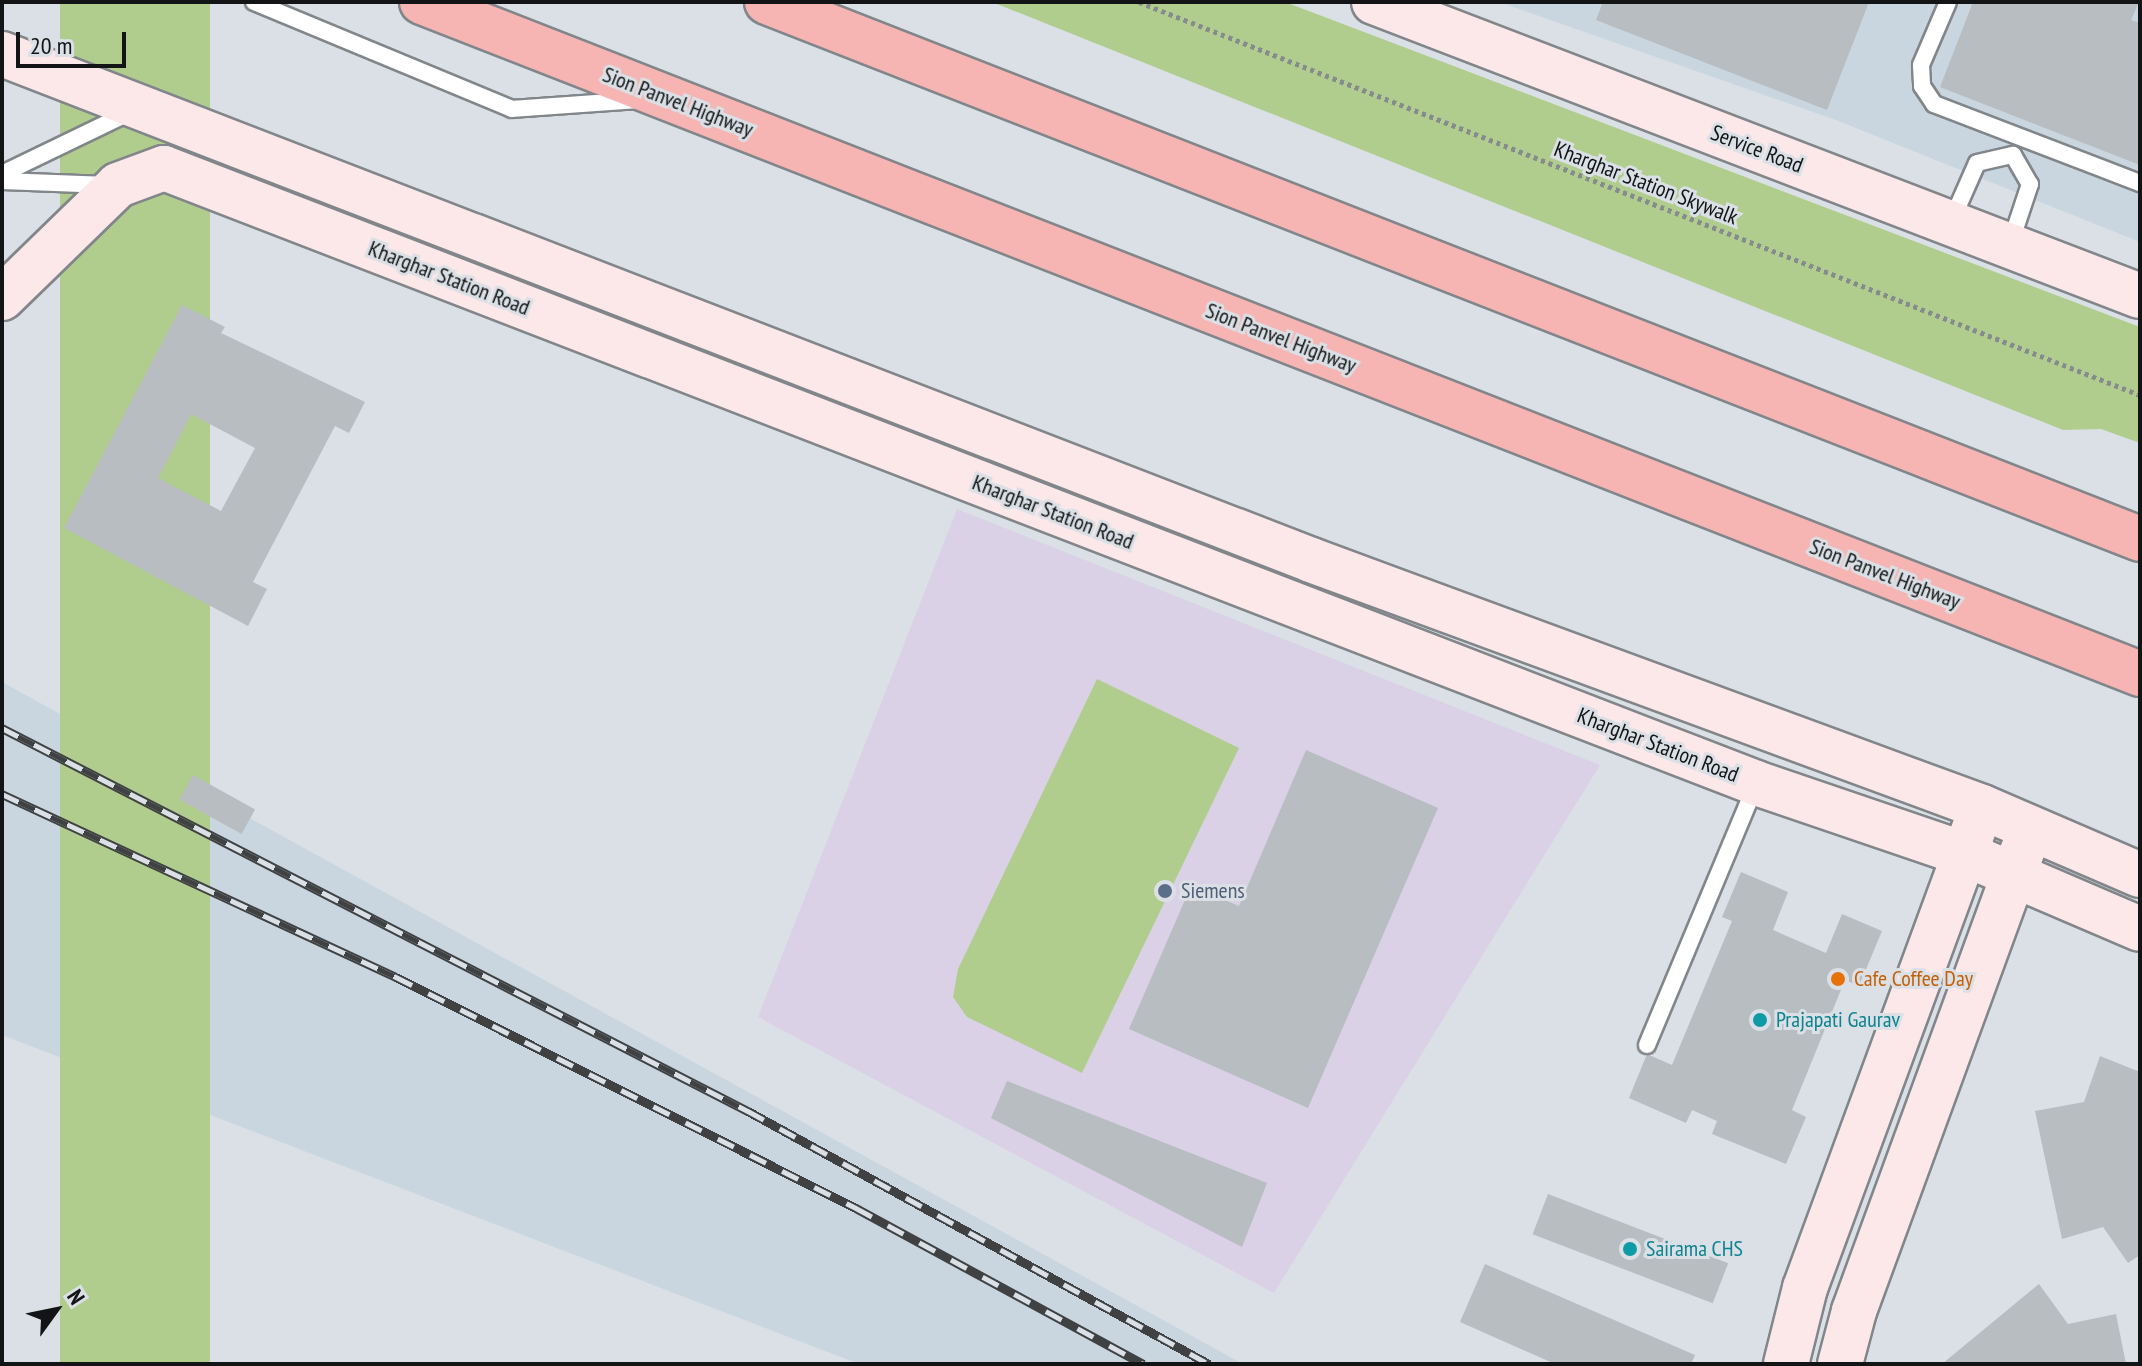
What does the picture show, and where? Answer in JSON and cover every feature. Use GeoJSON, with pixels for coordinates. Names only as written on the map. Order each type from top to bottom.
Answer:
{"type":"FeatureCollection","features":[{"type":"Feature","properties":{"kind":"highway","name":"Sion Panvel Highway"},"geometry":{"type":"LineString","coordinates":[[422,2],[2140,674]]}},
{"type":"Feature","properties":{"kind":"highway"},"geometry":{"type":"LineString","coordinates":[[767,2],[2140,539]]}},
{"type":"Feature","properties":{"kind":"street","name":"Service Road"},"geometry":{"type":"LineString","coordinates":[[1374,2],[2140,296]]}},
{"type":"Feature","properties":{"kind":"street"},"geometry":{"type":"LineString","coordinates":[[2,54],[1311,560],[1982,807],[2030,833],[2140,875]]}},
{"type":"Feature","properties":{"kind":"street","name":"Kharghar Station Road"},"geometry":{"type":"LineString","coordinates":[[2,298],[118,185],[164,168],[1756,783],[1965,854],[2013,879],[2140,929]]}},
{"type":"Feature","properties":{"kind":"street"},"geometry":{"type":"LineString","coordinates":[[1293,605],[1311,560]]}},
{"type":"Feature","properties":{"kind":"street"},"geometry":{"type":"LineString","coordinates":[[1982,807],[1789,1348],[1842,1358],[2030,833]]}},
{"type":"Feature","properties":{"kind":"lane"},"geometry":{"type":"LineString","coordinates":[[254,2],[512,109],[667,98]]}},
{"type":"Feature","properties":{"kind":"lane"},"geometry":{"type":"LineString","coordinates":[[1948,2],[1921,65],[1922,86],[1934,104],[2140,183]]}},
{"type":"Feature","properties":{"kind":"lane"},"geometry":{"type":"LineString","coordinates":[[2,174],[140,108]]}},
{"type":"Feature","properties":{"kind":"lane"},"geometry":{"type":"LineString","coordinates":[[2013,155],[2021,137]]}},
{"type":"Feature","properties":{"kind":"lane"},"geometry":{"type":"LineString","coordinates":[[1951,223],[1977,163],[2013,155]]}},
{"type":"Feature","properties":{"kind":"lane"},"geometry":{"type":"LineString","coordinates":[[2010,246],[2030,184],[2013,155]]}},
{"type":"Feature","properties":{"kind":"lane"},"geometry":{"type":"LineString","coordinates":[[2,181],[118,185]]}},
{"type":"Feature","properties":{"kind":"lane"},"geometry":{"type":"LineString","coordinates":[[1647,1045],[1756,783]]}},
{"type":"Feature","properties":{"kind":"path","name":"Kharghar Station Skywalk"},"geometry":{"type":"LineString","coordinates":[[1139,2],[2140,395]]}},
{"type":"Feature","properties":{"kind":"shaded area"},"geometry":{"type":"Polygon","coordinates":[[[1499,2],[2140,2],[2140,242],[1836,120],[1499,2]]]}},
{"type":"Feature","properties":{"kind":"shaded area","name":"Siemens"},"geometry":{"type":"Polygon","coordinates":[[[957,509],[1600,765],[1274,1293],[758,1017],[957,509]]]}},
{"type":"Feature","properties":{"kind":"shaded area"},"geometry":{"type":"Polygon","coordinates":[[[2,682],[1243,1364],[859,1364],[2,1035],[2,682]]]}},
{"type":"Feature","properties":{"kind":"green space"},"geometry":{"type":"Polygon","coordinates":[[[60,2],[210,2],[210,1364],[60,1364],[60,2]]]}},
{"type":"Feature","properties":{"kind":"green space"},"geometry":{"type":"Polygon","coordinates":[[[992,2],[1285,2],[2140,327],[2140,443],[2101,429],[2063,430],[992,2]]]}},
{"type":"Feature","properties":{"kind":"green space"},"geometry":{"type":"Polygon","coordinates":[[[1097,679],[1239,748],[1082,1073],[967,1017],[953,997],[958,969],[1097,679]]]}},
{"type":"Feature","properties":{"kind":"building"},"geometry":{"type":"Polygon","coordinates":[[[1603,2],[1869,2],[1827,110],[1596,20],[1603,2]]]}},
{"type":"Feature","properties":{"kind":"building"},"geometry":{"type":"Polygon","coordinates":[[[1973,2],[2139,2],[2131,20],[2140,23],[2140,165],[1940,87],[1973,2]]]}},
{"type":"Feature","properties":{"kind":"building"},"geometry":{"type":"Polygon","coordinates":[[[182,305],[225,327],[221,333],[365,402],[349,433],[335,426],[253,582],[267,589],[248,626],[64,528],[182,305]],[[191,414],[158,478],[221,511],[255,448],[191,414]]]}},
{"type":"Feature","properties":{"kind":"building"},"geometry":{"type":"Polygon","coordinates":[[[1306,750],[1438,808],[1308,1108],[1129,1029],[1191,886],[1239,906],[1306,750]]]}},
{"type":"Feature","properties":{"kind":"building"},"geometry":{"type":"Polygon","coordinates":[[[193,775],[255,809],[242,834],[179,799],[193,775]]]}},
{"type":"Feature","properties":{"kind":"building","name":"Prajapati Gaurav"},"geometry":{"type":"Polygon","coordinates":[[[1741,872],[1788,892],[1773,930],[1826,953],[1842,914],[1882,931],[1859,986],[1845,980],[1792,1110],[1806,1117],[1786,1164],[1712,1134],[1717,1121],[1692,1110],[1686,1123],[1629,1098],[1647,1054],[1672,1065],[1732,921],[1722,917],[1741,872]]]}},
{"type":"Feature","properties":{"kind":"building"},"geometry":{"type":"Polygon","coordinates":[[[2100,1056],[2140,1072],[2140,1255],[2128,1263],[2103,1227],[2062,1239],[2035,1111],[2084,1102],[2100,1056]]]}},
{"type":"Feature","properties":{"kind":"building"},"geometry":{"type":"Polygon","coordinates":[[[1007,1081],[1267,1183],[1242,1247],[991,1118],[1007,1081]]]}},
{"type":"Feature","properties":{"kind":"building","name":"Sairama CHS"},"geometry":{"type":"Polygon","coordinates":[[[1548,1194],[1728,1263],[1713,1303],[1533,1234],[1548,1194]]]}},
{"type":"Feature","properties":{"kind":"building"},"geometry":{"type":"Polygon","coordinates":[[[1485,1264],[1695,1355],[1691,1364],[1555,1364],[1460,1322],[1485,1264]]]}},
{"type":"Feature","properties":{"kind":"building"},"geometry":{"type":"Polygon","coordinates":[[[2039,1284],[2068,1324],[2116,1314],[2126,1364],[1942,1364],[2039,1284]]]}},
{"type":"Feature","properties":{"kind":"railway"},"geometry":{"type":"LineString","coordinates":[[2,728],[748,1111],[1209,1364]]}},
{"type":"Feature","properties":{"kind":"railway"},"geometry":{"type":"LineString","coordinates":[[2,794],[396,977],[856,1208],[1143,1364]]}},
{"type":"Feature","properties":{"kind":"place","name":"Siemens"},"geometry":{"type":"Point","coordinates":[1165,891]}},
{"type":"Feature","properties":{"kind":"place","name":"Cafe Coffee Day"},"geometry":{"type":"Point","coordinates":[1838,979]}},
{"type":"Feature","properties":{"kind":"place","name":"Prajapati Gaurav"},"geometry":{"type":"Point","coordinates":[1760,1020]}},
{"type":"Feature","properties":{"kind":"place","name":"Sairama CHS"},"geometry":{"type":"Point","coordinates":[1630,1249]}}]}
